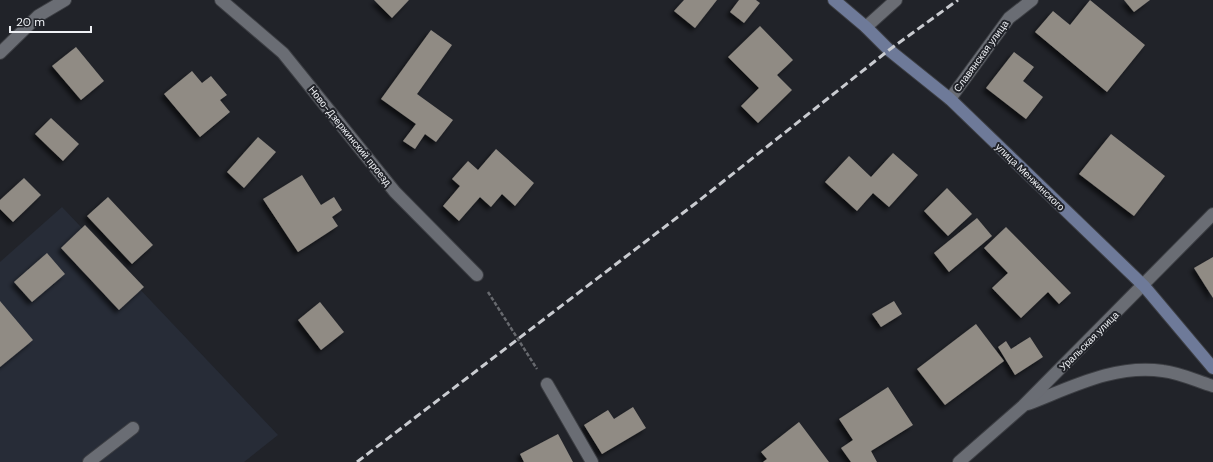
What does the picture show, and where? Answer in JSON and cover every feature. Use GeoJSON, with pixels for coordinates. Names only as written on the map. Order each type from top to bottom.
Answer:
{"type":"FeatureCollection","features":[{"type":"Feature","properties":{"kind":"street"},"geometry":{"type":"LineString","coordinates":[[0,53],[38,16],[65,0]]}},
{"type":"Feature","properties":{"kind":"street","name":"Ново-Дзержинский проезд"},"geometry":{"type":"LineString","coordinates":[[221,0],[283,53],[395,192],[477,275]]}},
{"type":"Feature","properties":{"kind":"street","name":"улица Менжинского"},"geometry":{"type":"LineString","coordinates":[[834,0],[866,27],[889,50],[950,99],[1144,286],[1213,368]]}},
{"type":"Feature","properties":{"kind":"street"},"geometry":{"type":"LineString","coordinates":[[866,27],[896,0]]}},
{"type":"Feature","properties":{"kind":"street","name":"Славянская улица"},"geometry":{"type":"LineString","coordinates":[[950,99],[1009,18],[1032,0]]}},
{"type":"Feature","properties":{"kind":"street","name":"Уральская улица"},"geometry":{"type":"LineString","coordinates":[[959,462],[1023,406],[1144,286],[1213,214]]}},
{"type":"Feature","properties":{"kind":"street"},"geometry":{"type":"LineString","coordinates":[[1023,406],[1093,378],[1130,369],[1164,371],[1213,386]]}},
{"type":"Feature","properties":{"kind":"street"},"geometry":{"type":"LineString","coordinates":[[546,384],[592,462]]}},
{"type":"Feature","properties":{"kind":"street"},"geometry":{"type":"LineString","coordinates":[[89,462],[133,428]]}},
{"type":"Feature","properties":{"kind":"path"},"geometry":{"type":"LineString","coordinates":[[477,275],[546,384]]}},
{"type":"Feature","properties":{"kind":"shaded area"},"geometry":{"type":"Polygon","coordinates":[[[62,207],[278,435],[244,462],[0,462],[0,262],[62,207]]]}},
{"type":"Feature","properties":{"kind":"building"},"geometry":{"type":"Polygon","coordinates":[[[374,0],[409,0],[392,18],[374,0]]]}},
{"type":"Feature","properties":{"kind":"building"},"geometry":{"type":"Polygon","coordinates":[[[684,0],[717,0],[695,28],[674,11],[684,0]]]}},
{"type":"Feature","properties":{"kind":"building"},"geometry":{"type":"Polygon","coordinates":[[[739,0],[756,0],[760,3],[744,23],[730,12],[739,0]]]}},
{"type":"Feature","properties":{"kind":"building"},"geometry":{"type":"Polygon","coordinates":[[[1090,0],[1145,45],[1107,92],[1035,32],[1053,11],[1070,25],[1090,0]]]}},
{"type":"Feature","properties":{"kind":"building"},"geometry":{"type":"Polygon","coordinates":[[[1124,0],[1150,0],[1134,12],[1124,0]]]}},
{"type":"Feature","properties":{"kind":"building"},"geometry":{"type":"Polygon","coordinates":[[[760,26],[793,60],[777,75],[792,90],[758,123],[741,106],[759,88],[728,57],[760,26]]]}},
{"type":"Feature","properties":{"kind":"building"},"geometry":{"type":"Polygon","coordinates":[[[431,30],[452,45],[417,94],[453,120],[436,142],[425,134],[415,149],[403,141],[416,124],[381,99],[431,30]]]}},
{"type":"Feature","properties":{"kind":"building"},"geometry":{"type":"Polygon","coordinates":[[[76,47],[104,81],[81,100],[52,66],[76,47]]]}},
{"type":"Feature","properties":{"kind":"building"},"geometry":{"type":"Polygon","coordinates":[[[1014,52],[1034,67],[1023,81],[1043,97],[1026,119],[986,88],[1014,52]]]}},
{"type":"Feature","properties":{"kind":"building"},"geometry":{"type":"Polygon","coordinates":[[[192,71],[202,83],[211,76],[227,95],[220,100],[230,112],[200,137],[164,94],[192,71]]]}},
{"type":"Feature","properties":{"kind":"building"},"geometry":{"type":"Polygon","coordinates":[[[51,118],[79,144],[63,161],[35,134],[51,118]]]}},
{"type":"Feature","properties":{"kind":"building"},"geometry":{"type":"Polygon","coordinates":[[[1111,134],[1165,176],[1134,216],[1079,174],[1111,134]]]}},
{"type":"Feature","properties":{"kind":"building"},"geometry":{"type":"Polygon","coordinates":[[[258,137],[276,152],[244,188],[227,172],[258,137]]]}},
{"type":"Feature","properties":{"kind":"building"},"geometry":{"type":"Polygon","coordinates":[[[496,149],[534,183],[515,206],[502,194],[491,207],[480,197],[459,221],[443,206],[460,186],[452,179],[468,161],[478,170],[496,149]]]}},
{"type":"Feature","properties":{"kind":"building"},"geometry":{"type":"Polygon","coordinates":[[[893,153],[918,175],[889,207],[873,193],[857,211],[825,182],[849,156],[871,177],[893,153]]]}},
{"type":"Feature","properties":{"kind":"building"},"geometry":{"type":"Polygon","coordinates":[[[302,175],[321,205],[334,197],[342,210],[332,217],[338,226],[298,252],[263,199],[302,175]]]}},
{"type":"Feature","properties":{"kind":"building"},"geometry":{"type":"Polygon","coordinates":[[[24,178],[41,195],[13,222],[0,209],[0,200],[24,178]]]}},
{"type":"Feature","properties":{"kind":"building"},"geometry":{"type":"Polygon","coordinates":[[[947,188],[972,214],[948,236],[924,211],[947,188]]]}},
{"type":"Feature","properties":{"kind":"building"},"geometry":{"type":"Polygon","coordinates":[[[108,197],[153,245],[132,264],[87,216],[108,197]]]}},
{"type":"Feature","properties":{"kind":"building"},"geometry":{"type":"Polygon","coordinates":[[[977,218],[992,236],[949,272],[934,253],[977,218]]]}},
{"type":"Feature","properties":{"kind":"building"},"geometry":{"type":"Polygon","coordinates":[[[85,225],[144,287],[119,310],[61,248],[85,225]]]}},
{"type":"Feature","properties":{"kind":"building"},"geometry":{"type":"Polygon","coordinates":[[[1006,227],[1071,293],[1059,304],[1048,292],[1021,318],[992,288],[1008,273],[984,248],[1006,227]]]}},
{"type":"Feature","properties":{"kind":"building"},"geometry":{"type":"Polygon","coordinates":[[[47,253],[65,274],[32,302],[14,282],[47,253]]]}},
{"type":"Feature","properties":{"kind":"building"},"geometry":{"type":"Polygon","coordinates":[[[1213,257],[1213,298],[1194,268],[1213,257]]]}},
{"type":"Feature","properties":{"kind":"building"},"geometry":{"type":"Polygon","coordinates":[[[0,301],[33,340],[0,367],[0,301]]]}},
{"type":"Feature","properties":{"kind":"building"},"geometry":{"type":"Polygon","coordinates":[[[894,301],[902,314],[881,327],[872,314],[894,301]]]}},
{"type":"Feature","properties":{"kind":"building"},"geometry":{"type":"Polygon","coordinates":[[[320,302],[344,332],[321,350],[298,320],[320,302]]]}},
{"type":"Feature","properties":{"kind":"building"},"geometry":{"type":"Polygon","coordinates":[[[976,324],[1004,361],[945,405],[917,369],[976,324]]]}},
{"type":"Feature","properties":{"kind":"building"},"geometry":{"type":"Polygon","coordinates":[[[1030,337],[1043,357],[1015,375],[998,347],[1006,341],[1011,349],[1030,337]]]}},
{"type":"Feature","properties":{"kind":"building"},"geometry":{"type":"Polygon","coordinates":[[[888,387],[913,425],[871,451],[877,462],[851,462],[841,448],[853,440],[839,419],[888,387]]]}},
{"type":"Feature","properties":{"kind":"building"},"geometry":{"type":"Polygon","coordinates":[[[633,407],[646,428],[602,454],[584,425],[608,410],[614,419],[633,407]]]}},
{"type":"Feature","properties":{"kind":"building"},"geometry":{"type":"Polygon","coordinates":[[[799,422],[829,462],[763,462],[767,459],[761,452],[799,422]]]}},
{"type":"Feature","properties":{"kind":"building"},"geometry":{"type":"Polygon","coordinates":[[[558,434],[573,462],[524,462],[520,454],[558,434]]]}},
{"type":"Feature","properties":{"kind":"railway"},"geometry":{"type":"LineString","coordinates":[[357,462],[696,203],[889,50],[958,0]]}}]}
